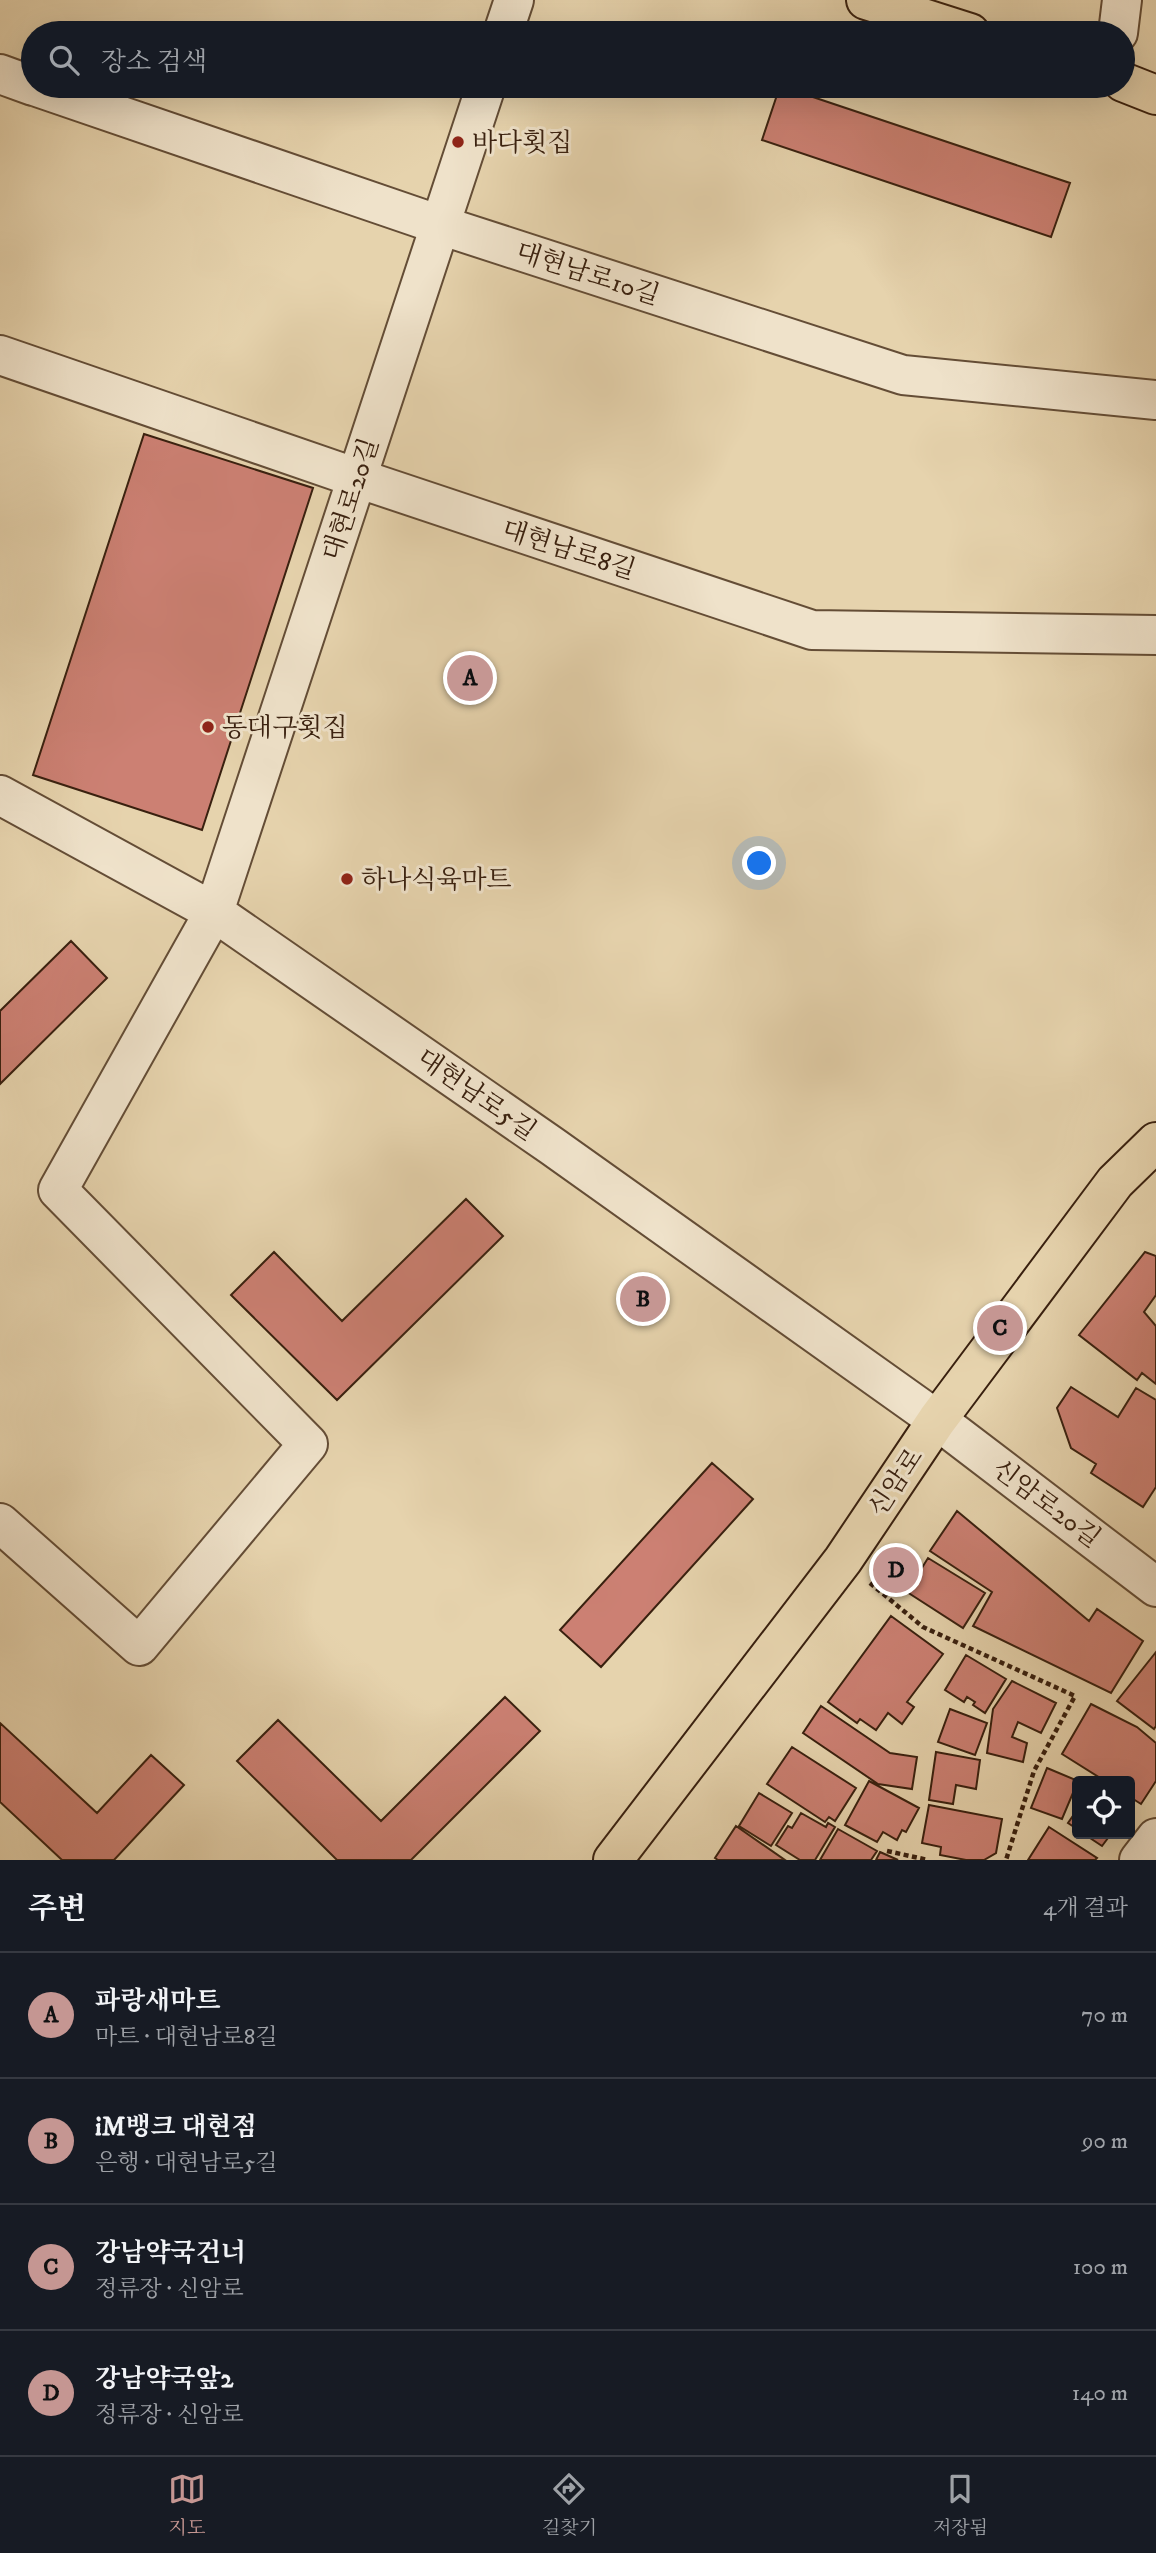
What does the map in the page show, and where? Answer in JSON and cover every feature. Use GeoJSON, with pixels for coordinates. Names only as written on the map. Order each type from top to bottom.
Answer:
{"type":"FeatureCollection","features":[{"type":"Feature","properties":{"kind":"main road"},"geometry":{"type":"LineString","coordinates":[[866,0],[932,21]]}},
{"type":"Feature","properties":{"kind":"main road"},"geometry":{"type":"LineString","coordinates":[[1135,87],[1156,95]]}},
{"type":"Feature","properties":{"kind":"main road","name":"신암로"},"geometry":{"type":"LineString","coordinates":[[613,1860],[843,1560],[937,1420],[1115,1182],[1156,1142]]}},
{"type":"Feature","properties":{"kind":"street"},"geometry":{"type":"LineString","coordinates":[[507,21],[514,0]]}},
{"type":"Feature","properties":{"kind":"street"},"geometry":{"type":"LineString","coordinates":[[1119,21],[1122,0]]}},
{"type":"Feature","properties":{"kind":"street","name":"대현남로10길"},"geometry":{"type":"LineString","coordinates":[[0,74],[21,81]]}},
{"type":"Feature","properties":{"kind":"street","name":"대현남로10길"},"geometry":{"type":"LineString","coordinates":[[69,98],[440,225],[904,375],[1156,400]]}},
{"type":"Feature","properties":{"kind":"street","name":"대현로20길"},"geometry":{"type":"LineString","coordinates":[[0,1523],[139,1646],[308,1444],[58,1190],[214,912],[482,98]]}},
{"type":"Feature","properties":{"kind":"street","name":"대현남로8길"},"geometry":{"type":"LineString","coordinates":[[0,355],[812,630],[1156,635]]}},
{"type":"Feature","properties":{"kind":"street","name":"대현남로5길"},"geometry":{"type":"LineString","coordinates":[[0,795],[214,912],[552,1146],[937,1420]]}},
{"type":"Feature","properties":{"kind":"street","name":"신암로20길"},"geometry":{"type":"LineString","coordinates":[[937,1420],[1156,1587]]}},
{"type":"Feature","properties":{"kind":"street"},"geometry":{"type":"LineString","coordinates":[[1139,1860],[1156,1838]]}},
{"type":"Feature","properties":{"kind":"path"},"geometry":{"type":"LineString","coordinates":[[843,1560],[923,1627],[1075,1696],[1034,1771],[1006,1860]]}},
{"type":"Feature","properties":{"kind":"path"},"geometry":{"type":"LineString","coordinates":[[887,1851],[928,1860]]}},
{"type":"Feature","properties":{"kind":"building"},"geometry":{"type":"Polygon","coordinates":[[[776,98],[816,98],[1070,183],[1051,237],[762,140],[776,98]]]}},
{"type":"Feature","properties":{"kind":"building"},"geometry":{"type":"Polygon","coordinates":[[[144,434],[313,488],[202,830],[33,775],[144,434]]]}},
{"type":"Feature","properties":{"kind":"building"},"geometry":{"type":"Polygon","coordinates":[[[71,941],[107,978],[0,1084],[0,1011],[71,941]]]}},
{"type":"Feature","properties":{"kind":"building"},"geometry":{"type":"Polygon","coordinates":[[[466,1199],[503,1236],[337,1400],[231,1295],[274,1252],[342,1321],[466,1199]]]}},
{"type":"Feature","properties":{"kind":"building"},"geometry":{"type":"Polygon","coordinates":[[[1145,1252],[1156,1256],[1156,1295],[1144,1312],[1156,1326],[1156,1384],[1142,1373],[1137,1380],[1079,1335],[1145,1252]]]}},
{"type":"Feature","properties":{"kind":"building"},"geometry":{"type":"Polygon","coordinates":[[[1071,1387],[1118,1417],[1136,1388],[1156,1400],[1156,1487],[1143,1507],[1091,1473],[1096,1464],[1071,1448],[1057,1408],[1071,1387]]]}},
{"type":"Feature","properties":{"kind":"building"},"geometry":{"type":"Polygon","coordinates":[[[712,1463],[753,1499],[601,1667],[560,1630],[712,1463]]]}},
{"type":"Feature","properties":{"kind":"building"},"geometry":{"type":"Polygon","coordinates":[[[957,1511],[1089,1621],[1097,1609],[1143,1641],[1111,1693],[973,1626],[992,1592],[930,1551],[957,1511]]]}},
{"type":"Feature","properties":{"kind":"building"},"geometry":{"type":"Polygon","coordinates":[[[928,1558],[985,1593],[963,1628],[907,1592],[928,1558]]]}},
{"type":"Feature","properties":{"kind":"building"},"geometry":{"type":"Polygon","coordinates":[[[891,1616],[943,1654],[907,1702],[914,1707],[902,1724],[888,1713],[876,1730],[860,1719],[857,1723],[828,1702],[891,1616]]]}},
{"type":"Feature","properties":{"kind":"building"},"geometry":{"type":"Polygon","coordinates":[[[1156,1652],[1156,1726],[1154,1729],[1117,1701],[1156,1652]]]}},
{"type":"Feature","properties":{"kind":"building"},"geometry":{"type":"Polygon","coordinates":[[[966,1655],[1006,1679],[985,1713],[967,1697],[964,1702],[945,1690],[966,1655]]]}},
{"type":"Feature","properties":{"kind":"building"},"geometry":{"type":"Polygon","coordinates":[[[1012,1681],[1056,1703],[1041,1733],[1018,1722],[1012,1737],[1027,1743],[1023,1762],[987,1753],[993,1709],[1012,1681]]]}},
{"type":"Feature","properties":{"kind":"building"},"geometry":{"type":"Polygon","coordinates":[[[505,1697],[540,1731],[411,1860],[337,1860],[237,1761],[278,1720],[381,1821],[505,1697]]]}},
{"type":"Feature","properties":{"kind":"building"},"geometry":{"type":"Polygon","coordinates":[[[1091,1704],[1137,1727],[1156,1743],[1156,1781],[1141,1804],[1135,1800],[1135,1776],[1097,1776],[1062,1754],[1091,1704]]]}},
{"type":"Feature","properties":{"kind":"building"},"geometry":{"type":"Polygon","coordinates":[[[821,1706],[890,1753],[917,1757],[912,1789],[878,1784],[803,1733],[821,1706]]]}},
{"type":"Feature","properties":{"kind":"building"},"geometry":{"type":"Polygon","coordinates":[[[950,1709],[987,1723],[975,1755],[938,1742],[950,1709]]]}},
{"type":"Feature","properties":{"kind":"building"},"geometry":{"type":"Polygon","coordinates":[[[0,1723],[97,1813],[151,1755],[184,1785],[114,1860],[62,1860],[0,1802],[0,1723]]]}},
{"type":"Feature","properties":{"kind":"building"},"geometry":{"type":"Polygon","coordinates":[[[792,1747],[856,1788],[835,1821],[829,1817],[825,1822],[767,1784],[792,1747]]]}},
{"type":"Feature","properties":{"kind":"building"},"geometry":{"type":"Polygon","coordinates":[[[936,1752],[980,1760],[976,1789],[956,1785],[953,1804],[929,1800],[936,1752]]]}},
{"type":"Feature","properties":{"kind":"building"},"geometry":{"type":"Polygon","coordinates":[[[1047,1768],[1072,1778],[1072,1795],[1062,1819],[1031,1808],[1047,1768]]]}},
{"type":"Feature","properties":{"kind":"building"},"geometry":{"type":"Polygon","coordinates":[[[869,1781],[919,1808],[906,1832],[902,1830],[897,1840],[883,1832],[877,1842],[845,1825],[869,1781]]]}},
{"type":"Feature","properties":{"kind":"building"},"geometry":{"type":"Polygon","coordinates":[[[759,1793],[792,1813],[771,1846],[739,1826],[759,1793]]]}},
{"type":"Feature","properties":{"kind":"building"},"geometry":{"type":"Polygon","coordinates":[[[929,1805],[1002,1819],[996,1853],[984,1860],[966,1860],[940,1855],[941,1847],[922,1843],[929,1805]]]}},
{"type":"Feature","properties":{"kind":"building"},"geometry":{"type":"Polygon","coordinates":[[[801,1813],[826,1827],[828,1823],[835,1827],[815,1860],[800,1860],[776,1845],[788,1826],[792,1828],[801,1813]]]}},
{"type":"Feature","properties":{"kind":"building"},"geometry":{"type":"Polygon","coordinates":[[[736,1826],[785,1860],[715,1858],[736,1826]]]}},
{"type":"Feature","properties":{"kind":"building"},"geometry":{"type":"Polygon","coordinates":[[[1049,1827],[1097,1858],[1028,1860],[1049,1827]]]}},
{"type":"Feature","properties":{"kind":"building"},"geometry":{"type":"Polygon","coordinates":[[[838,1829],[877,1851],[871,1860],[820,1860],[838,1829]]]}},
{"type":"Feature","properties":{"kind":"building"},"geometry":{"type":"Polygon","coordinates":[[[1092,1839],[1107,1839],[1102,1846],[1092,1839]]]}},
{"type":"Feature","properties":{"kind":"building"},"geometry":{"type":"Polygon","coordinates":[[[880,1852],[898,1860],[876,1860],[880,1852]]]}},
{"type":"Feature","properties":{"kind":"place","name":"바다횟집"},"geometry":{"type":"Point","coordinates":[458,142]}},
{"type":"Feature","properties":{"kind":"place","name":"파랑새마트"},"geometry":{"type":"Point","coordinates":[470,678]}},
{"type":"Feature","properties":{"kind":"place","name":"동대구횟집"},"geometry":{"type":"Point","coordinates":[208,727]}},
{"type":"Feature","properties":{"kind":"place","name":"하나식육마트"},"geometry":{"type":"Point","coordinates":[347,879]}},
{"type":"Feature","properties":{"kind":"place","name":"iM뱅크 대현점"},"geometry":{"type":"Point","coordinates":[643,1299]}},
{"type":"Feature","properties":{"kind":"place","name":"강남약국건너"},"geometry":{"type":"Point","coordinates":[1000,1328]}},
{"type":"Feature","properties":{"kind":"place","name":"강남약국앞2"},"geometry":{"type":"Point","coordinates":[896,1570]}}]}
